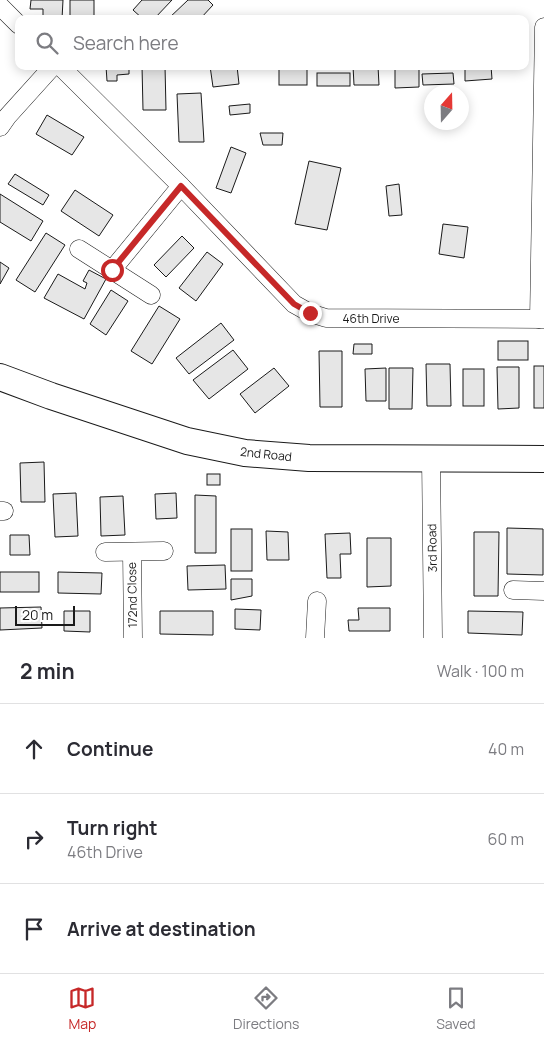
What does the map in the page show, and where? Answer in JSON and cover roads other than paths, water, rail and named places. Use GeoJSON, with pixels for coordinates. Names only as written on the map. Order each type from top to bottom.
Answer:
{"type":"FeatureCollection","features":[{"type":"Feature","properties":{"kind":"street"},"geometry":{"type":"LineString","coordinates":[[0,6],[15,21]]}},
{"type":"Feature","properties":{"kind":"street"},"geometry":{"type":"LineString","coordinates":[[542,319],[544,27]]}},
{"type":"Feature","properties":{"kind":"street"},"geometry":{"type":"LineString","coordinates":[[0,127],[49,70]]}},
{"type":"Feature","properties":{"kind":"street","name":"46th Drive"},"geometry":{"type":"LineString","coordinates":[[64,70],[181,186],[294,304],[310,313],[326,318],[542,319]]}},
{"type":"Feature","properties":{"kind":"street"},"geometry":{"type":"LineString","coordinates":[[112,270],[181,186]]}},
{"type":"Feature","properties":{"kind":"street"},"geometry":{"type":"LineString","coordinates":[[79,249],[151,294]]}},
{"type":"Feature","properties":{"kind":"street","name":"2nd Road"},"geometry":{"type":"LineString","coordinates":[[0,377],[50,396],[187,441],[245,453],[308,458],[544,459]]}},
{"type":"Feature","properties":{"kind":"street","name":"3rd Road"},"geometry":{"type":"LineString","coordinates":[[431,458],[433,638]]}},
{"type":"Feature","properties":{"kind":"street"},"geometry":{"type":"LineString","coordinates":[[106,552],[164,551]]}},
{"type":"Feature","properties":{"kind":"street","name":"172nd Close"},"geometry":{"type":"LineString","coordinates":[[132,552],[133,638]]}},
{"type":"Feature","properties":{"kind":"street"},"geometry":{"type":"LineString","coordinates":[[513,590],[544,591]]}},
{"type":"Feature","properties":{"kind":"street"},"geometry":{"type":"LineString","coordinates":[[315,638],[317,601]]}}]}
